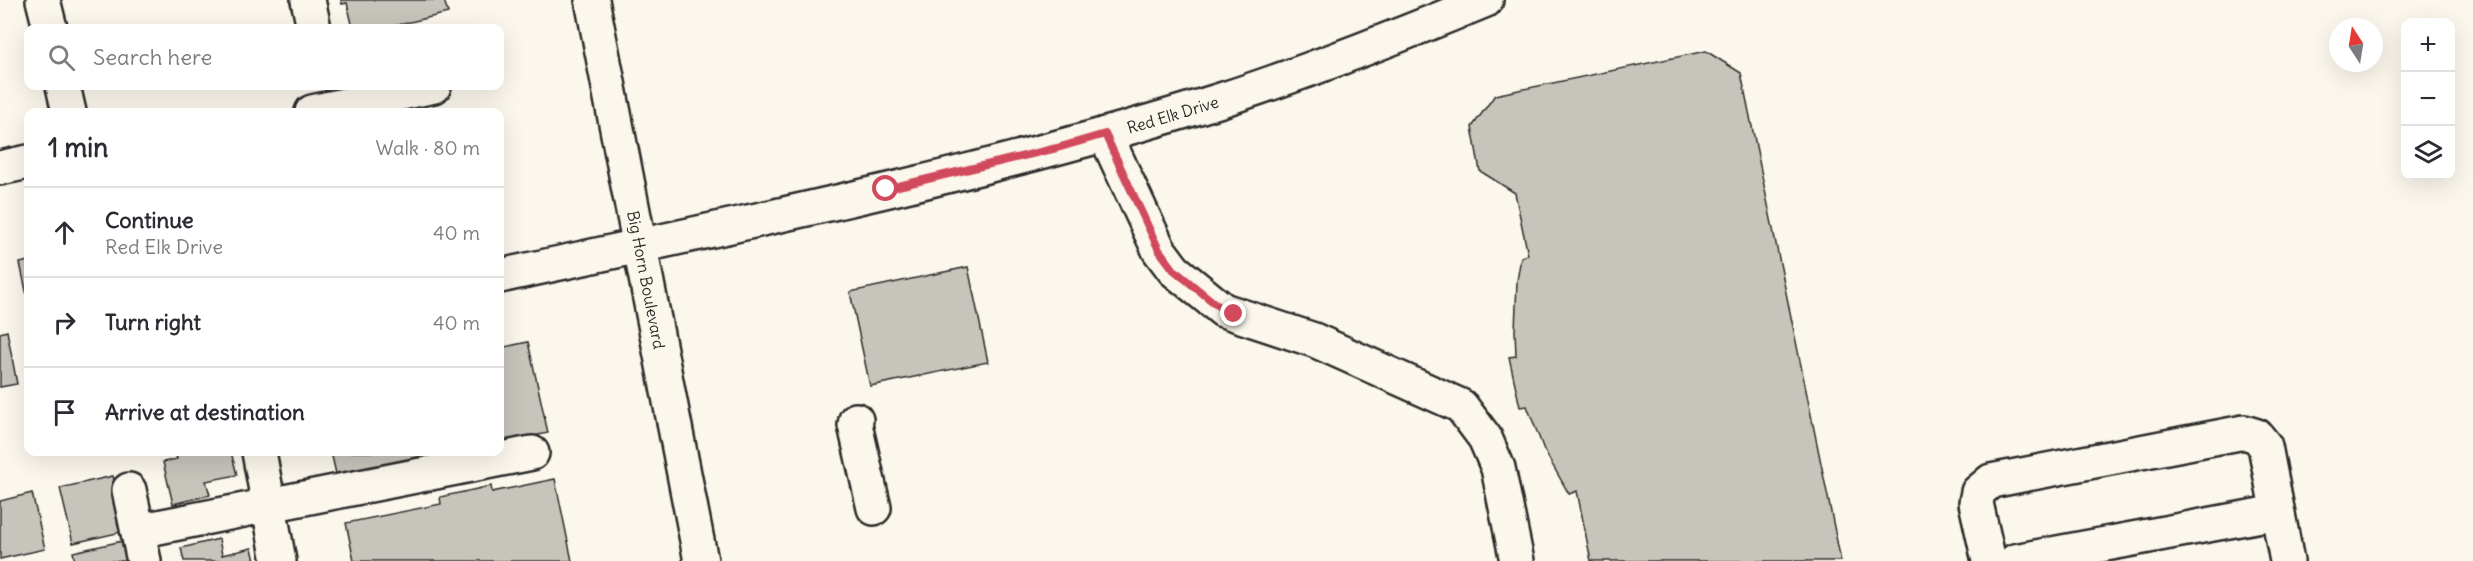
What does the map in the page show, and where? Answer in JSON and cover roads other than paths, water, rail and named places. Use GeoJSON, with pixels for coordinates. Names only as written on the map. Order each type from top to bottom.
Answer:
{"type":"FeatureCollection","features":[{"type":"Feature","properties":{"kind":"street"},"geometry":{"type":"LineString","coordinates":[[44,0],[49,24]]}},
{"type":"Feature","properties":{"kind":"street"},"geometry":{"type":"LineString","coordinates":[[308,0],[313,24]]}},
{"type":"Feature","properties":{"kind":"street","name":"Big Horn Boulevard"},"geometry":{"type":"LineString","coordinates":[[592,0],[701,561]]}},
{"type":"Feature","properties":{"kind":"street","name":"Red Elk Drive"},"geometry":{"type":"LineString","coordinates":[[504,275],[897,187],[1057,148],[1222,99],[1286,77],[1383,43],[1486,0]]}},
{"type":"Feature","properties":{"kind":"street"},"geometry":{"type":"LineString","coordinates":[[64,90],[68,108]]}},
{"type":"Feature","properties":{"kind":"street"},"geometry":{"type":"LineString","coordinates":[[322,102],[406,90]]}},
{"type":"Feature","properties":{"kind":"street"},"geometry":{"type":"LineString","coordinates":[[1105,134],[1159,250],[1174,270],[1223,310],[1314,340],[1461,406],[1485,438],[1498,468],[1517,561]]}},
{"type":"Feature","properties":{"kind":"street"},"geometry":{"type":"LineString","coordinates":[[0,168],[24,163]]}},
{"type":"Feature","properties":{"kind":"street"},"geometry":{"type":"LineString","coordinates":[[856,420],[855,425],[874,507]]}},
{"type":"Feature","properties":{"kind":"street"},"geometry":{"type":"LineString","coordinates":[[1989,561],[1976,503],[1978,492],[1991,481],[2244,432],[2257,436],[2265,446],[2287,561]]}},
{"type":"Feature","properties":{"kind":"street"},"geometry":{"type":"LineString","coordinates":[[129,490],[141,546],[268,505],[532,453]]}},
{"type":"Feature","properties":{"kind":"street"},"geometry":{"type":"LineString","coordinates":[[260,456],[279,561]]}},
{"type":"Feature","properties":{"kind":"street"},"geometry":{"type":"LineString","coordinates":[[2015,561],[2277,512]]}}]}
